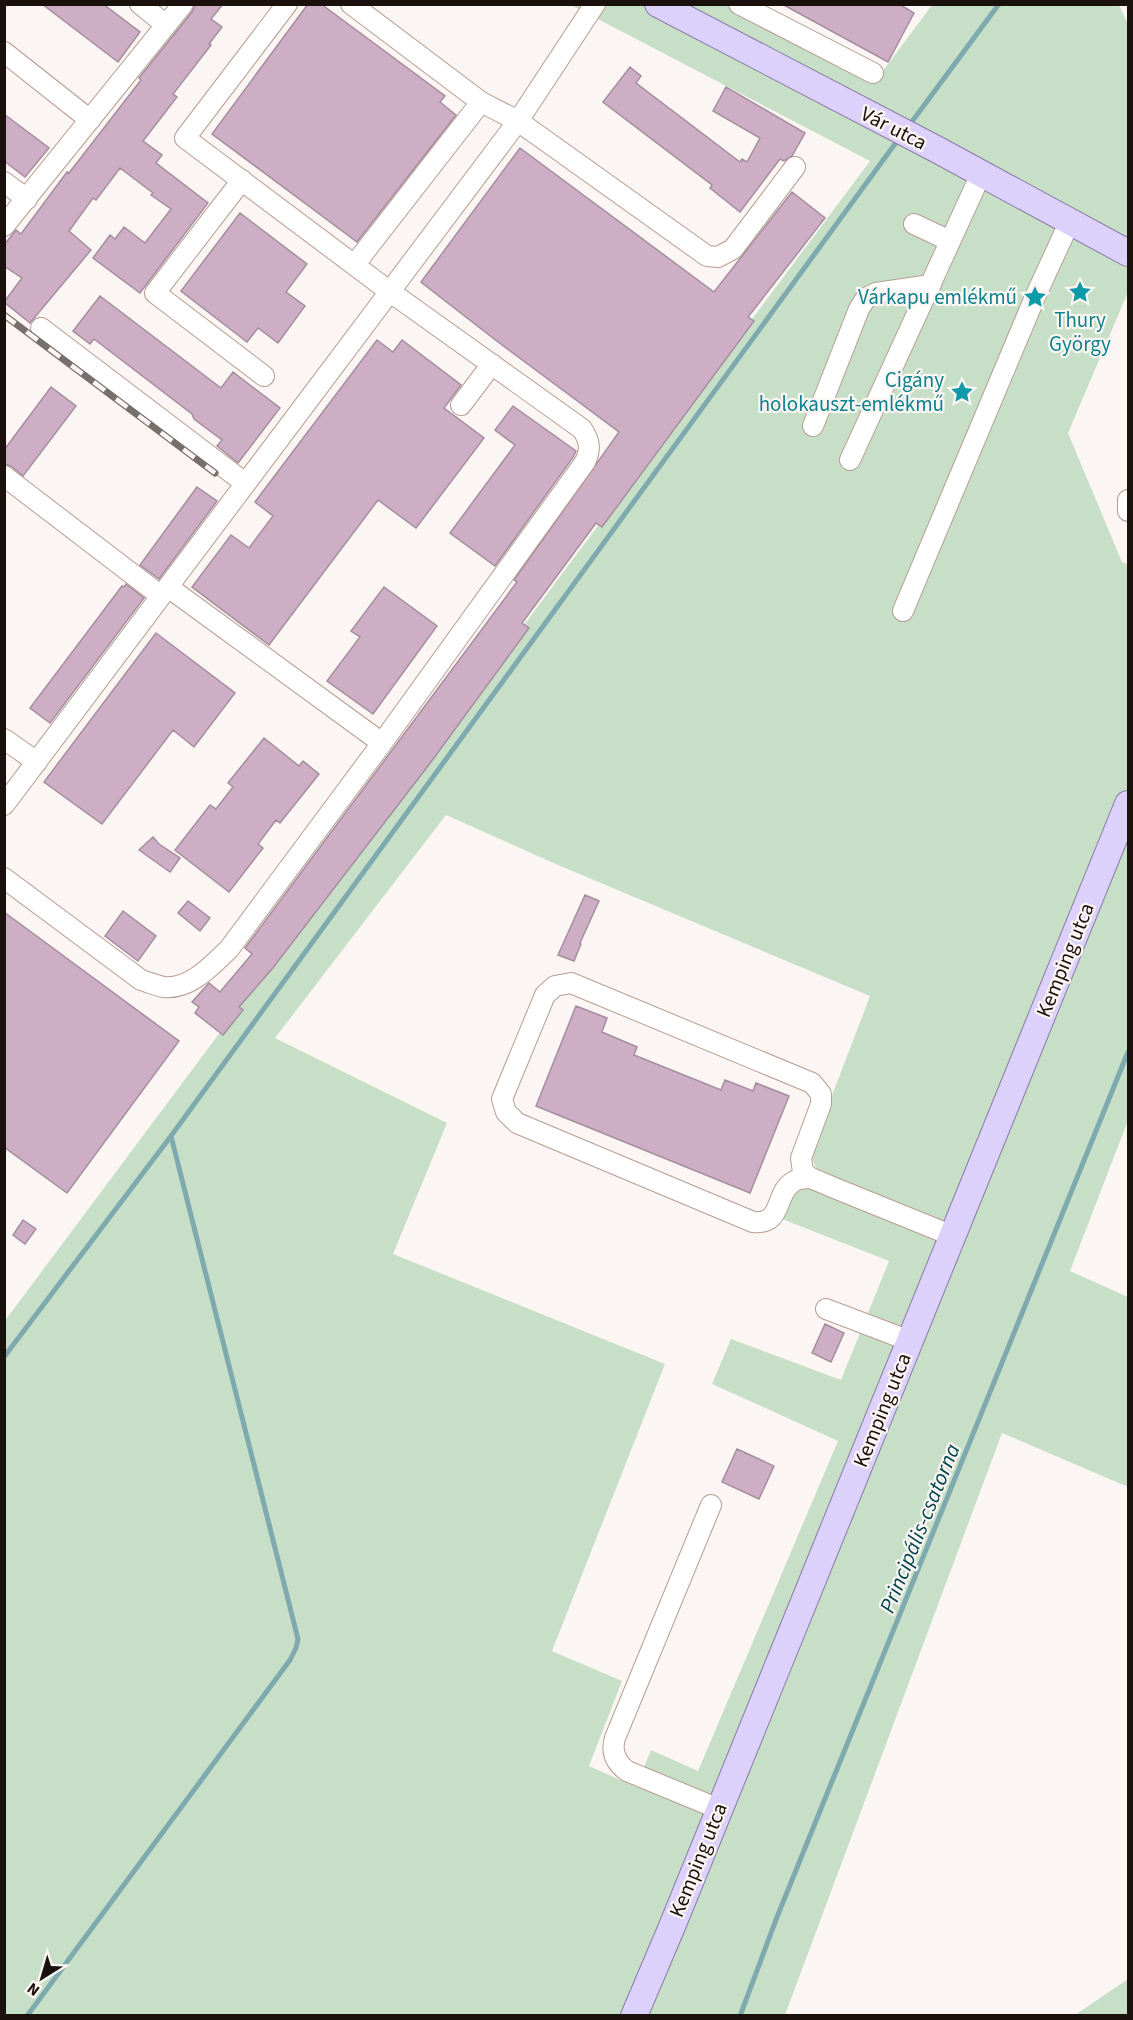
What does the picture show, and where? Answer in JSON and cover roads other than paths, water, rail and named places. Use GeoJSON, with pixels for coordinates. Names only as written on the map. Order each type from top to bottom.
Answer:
{"type":"FeatureCollection","features":[{"type":"Feature","properties":{"kind":"main road","name":"Vár utca"},"geometry":{"type":"LineString","coordinates":[[658,4],[936,149],[1128,253]]}},
{"type":"Feature","properties":{"kind":"main road","name":"Kemping utca"},"geometry":{"type":"LineString","coordinates":[[634,2016],[1128,804]]}},
{"type":"Feature","properties":{"kind":"street"},"geometry":{"type":"LineString","coordinates":[[140,4],[166,25]]}},
{"type":"Feature","properties":{"kind":"street"},"geometry":{"type":"LineString","coordinates":[[4,226],[183,4]]}},
{"type":"Feature","properties":{"kind":"street"},"geometry":{"type":"LineString","coordinates":[[4,878],[141,980],[165,987],[185,984],[208,969],[229,949],[382,743],[585,462],[588,454],[588,438],[582,429],[389,291],[185,138],[287,4]]}},
{"type":"Feature","properties":{"kind":"street"},"geometry":{"type":"LineString","coordinates":[[351,4],[481,102],[518,121],[702,253],[713,257],[724,255],[733,249],[795,167]]}},
{"type":"Feature","properties":{"kind":"street"},"geometry":{"type":"LineString","coordinates":[[4,805],[518,121],[595,4]]}},
{"type":"Feature","properties":{"kind":"street"},"geometry":{"type":"LineString","coordinates":[[739,4],[873,73]]}},
{"type":"Feature","properties":{"kind":"street"},"geometry":{"type":"LineString","coordinates":[[4,52],[90,120]]}},
{"type":"Feature","properties":{"kind":"street"},"geometry":{"type":"LineString","coordinates":[[354,264],[481,102]]}},
{"type":"Feature","properties":{"kind":"street"},"geometry":{"type":"LineString","coordinates":[[850,460],[981,174]]}},
{"type":"Feature","properties":{"kind":"street"},"geometry":{"type":"LineString","coordinates":[[242,180],[155,293],[264,376]]}},
{"type":"Feature","properties":{"kind":"street"},"geometry":{"type":"LineString","coordinates":[[4,182],[27,199]]}},
{"type":"Feature","properties":{"kind":"street"},"geometry":{"type":"LineString","coordinates":[[903,611],[1035,297],[1070,220]]}},
{"type":"Feature","properties":{"kind":"street"},"geometry":{"type":"LineString","coordinates":[[914,224],[951,241]]}},
{"type":"Feature","properties":{"kind":"street"},"geometry":{"type":"LineString","coordinates":[[813,426],[859,309],[866,298],[876,293],[931,285]]}},
{"type":"Feature","properties":{"kind":"street"},"geometry":{"type":"LineString","coordinates":[[41,328],[245,483]]}},
{"type":"Feature","properties":{"kind":"street"},"geometry":{"type":"LineString","coordinates":[[461,405],[492,364]]}},
{"type":"Feature","properties":{"kind":"street"},"geometry":{"type":"LineString","coordinates":[[4,476],[382,743]]}},
{"type":"Feature","properties":{"kind":"street"},"geometry":{"type":"LineString","coordinates":[[1128,500],[1128,511]]}},
{"type":"Feature","properties":{"kind":"street"},"geometry":{"type":"LineString","coordinates":[[4,739],[37,762]]}},
{"type":"Feature","properties":{"kind":"street"},"geometry":{"type":"LineString","coordinates":[[811,1178],[793,1181],[786,1188],[773,1216],[763,1222],[753,1222],[517,1123],[506,1112],[502,1099],[545,995],[555,986],[571,983],[812,1083],[821,1094],[821,1104],[801,1163],[803,1172],[811,1178],[952,1236]]}},
{"type":"Feature","properties":{"kind":"street"},"geometry":{"type":"LineString","coordinates":[[826,1310],[910,1341]]}},
{"type":"Feature","properties":{"kind":"street"},"geometry":{"type":"LineString","coordinates":[[711,1505],[615,1738],[614,1750],[617,1762],[627,1771],[718,1809]]}},
{"type":"Feature","properties":{"kind":"waterway"},"geometry":{"type":"LineString","coordinates":[[908,127],[999,4]]}},
{"type":"Feature","properties":{"kind":"waterway"},"geometry":{"type":"LineString","coordinates":[[4,1357],[171,1136],[900,137]]}},
{"type":"Feature","properties":{"kind":"waterway","name":"Principális-csatorna"},"geometry":{"type":"LineString","coordinates":[[740,2016],[777,1917],[1128,1052]]}},
{"type":"Feature","properties":{"kind":"waterway"},"geometry":{"type":"LineString","coordinates":[[27,2016],[290,1660],[298,1639],[171,1136]]}},
{"type":"Feature","properties":{"kind":"railway"},"geometry":{"type":"LineString","coordinates":[[4,315],[215,473]]}},
{"type":"Feature","properties":{"kind":"place","name":"Thury György"},"geometry":{"type":"Point","coordinates":[1080,292]}},
{"type":"Feature","properties":{"kind":"place","name":"Várkapu emlékmű"},"geometry":{"type":"Point","coordinates":[1035,297]}},
{"type":"Feature","properties":{"kind":"place","name":"Cigány holokauszt-emlékmű"},"geometry":{"type":"Point","coordinates":[962,392]}}]}
